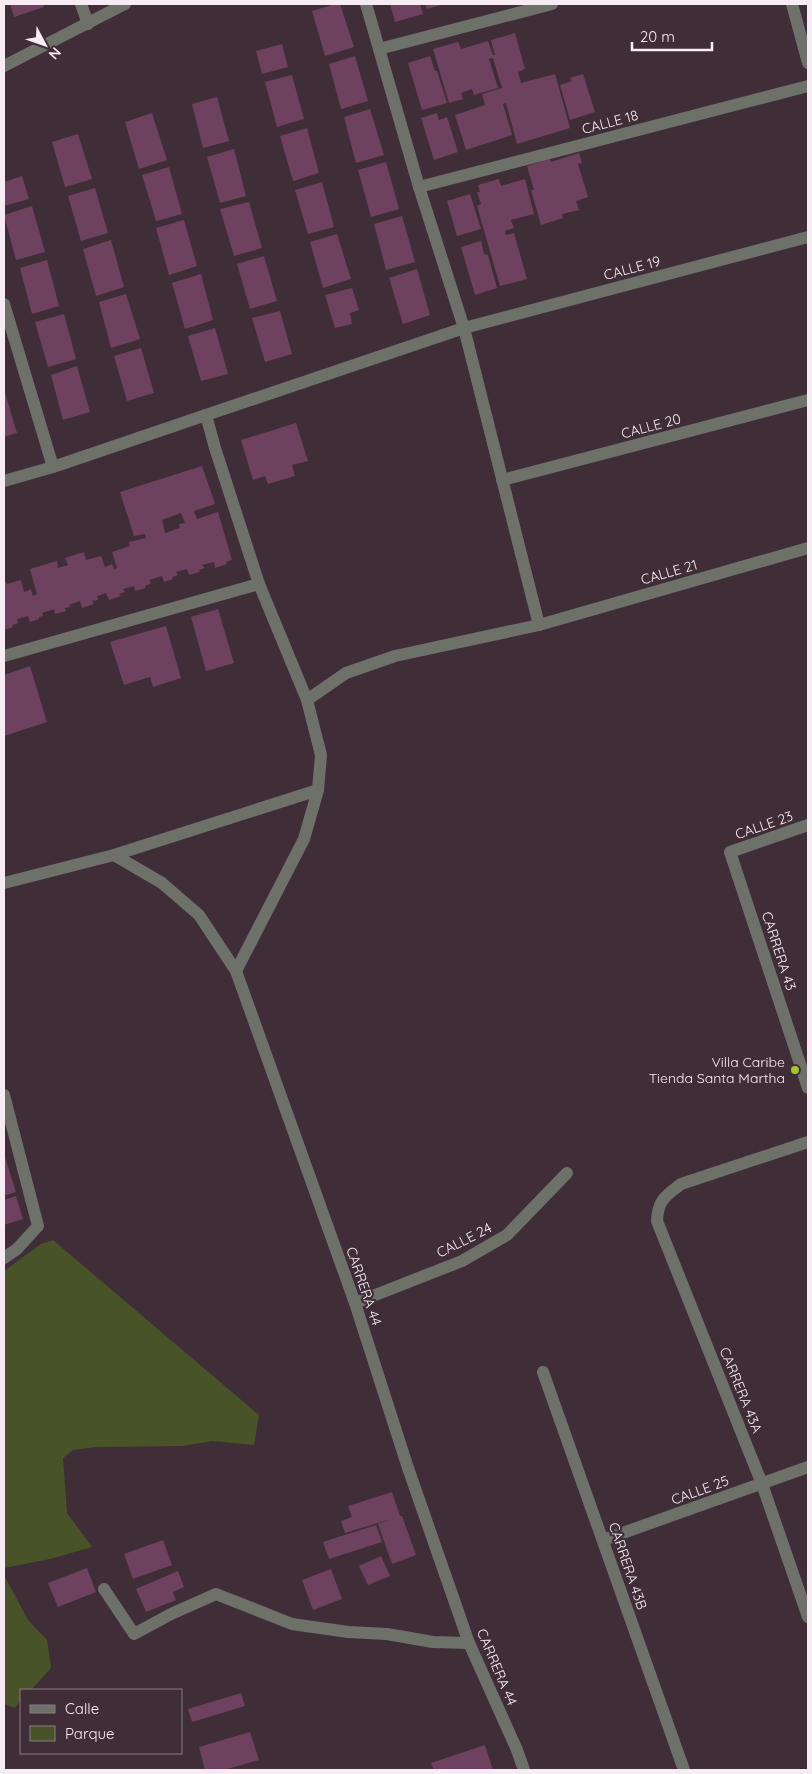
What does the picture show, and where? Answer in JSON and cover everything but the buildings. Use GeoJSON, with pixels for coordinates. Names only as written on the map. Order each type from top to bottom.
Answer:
{"type":"FeatureCollection","features":[{"type":"Feature","properties":{"kind":"street"},"geometry":{"type":"LineString","coordinates":[[82,4],[88,24]]}},
{"type":"Feature","properties":{"kind":"street"},"geometry":{"type":"LineString","coordinates":[[4,66],[125,4]]}},
{"type":"Feature","properties":{"kind":"street"},"geometry":{"type":"LineString","coordinates":[[366,4],[419,187],[464,328],[539,625]]}},
{"type":"Feature","properties":{"kind":"street"},"geometry":{"type":"LineString","coordinates":[[379,49],[552,4]]}},
{"type":"Feature","properties":{"kind":"street"},"geometry":{"type":"LineString","coordinates":[[792,4],[808,63]]}},
{"type":"Feature","properties":{"kind":"street","name":"CALLE 18"},"geometry":{"type":"LineString","coordinates":[[419,187],[808,86]]}},
{"type":"Feature","properties":{"kind":"street","name":"CALLE 19"},"geometry":{"type":"LineString","coordinates":[[4,481],[53,467],[464,328],[808,236]]}},
{"type":"Feature","properties":{"kind":"street"},"geometry":{"type":"LineString","coordinates":[[4,304],[53,467]]}},
{"type":"Feature","properties":{"kind":"street","name":"CALLE 20"},"geometry":{"type":"LineString","coordinates":[[502,480],[808,400]]}},
{"type":"Feature","properties":{"kind":"street"},"geometry":{"type":"LineString","coordinates":[[206,415],[258,584],[307,700],[321,755],[318,790],[304,840],[236,971]]}},
{"type":"Feature","properties":{"kind":"street","name":"CALLE 21"},"geometry":{"type":"LineString","coordinates":[[307,700],[346,673],[394,656],[539,625],[808,548]]}},
{"type":"Feature","properties":{"kind":"street"},"geometry":{"type":"LineString","coordinates":[[4,656],[258,584]]}},
{"type":"Feature","properties":{"kind":"street"},"geometry":{"type":"LineString","coordinates":[[4,883],[114,855],[318,790]]}},
{"type":"Feature","properties":{"kind":"street","name":"CALLE 23"},"geometry":{"type":"LineString","coordinates":[[730,852],[808,825]]}},
{"type":"Feature","properties":{"kind":"street","name":"CARRERA 43"},"geometry":{"type":"LineString","coordinates":[[730,852],[808,1088]]}},
{"type":"Feature","properties":{"kind":"street","name":"CARRERA 44"},"geometry":{"type":"LineString","coordinates":[[114,855],[162,883],[199,915],[236,971],[355,1303],[408,1468],[469,1643],[517,1750],[524,1770]]}},
{"type":"Feature","properties":{"kind":"street"},"geometry":{"type":"LineString","coordinates":[[4,1095],[38,1226],[17,1248],[4,1258]]}},
{"type":"Feature","properties":{"kind":"street","name":"CARRERA 43A"},"geometry":{"type":"LineString","coordinates":[[808,1142],[681,1184],[666,1196],[658,1208],[657,1221],[762,1484],[808,1617]]}},
{"type":"Feature","properties":{"kind":"street","name":"CALLE 24"},"geometry":{"type":"LineString","coordinates":[[355,1303],[462,1261],[507,1235],[567,1173]]}},
{"type":"Feature","properties":{"kind":"street","name":"CARRERA 43B"},"geometry":{"type":"LineString","coordinates":[[543,1372],[684,1770]]}},
{"type":"Feature","properties":{"kind":"street","name":"CALLE 25"},"geometry":{"type":"LineString","coordinates":[[603,1540],[808,1467]]}},
{"type":"Feature","properties":{"kind":"street"},"geometry":{"type":"LineString","coordinates":[[104,1589],[134,1634],[171,1614],[216,1594],[292,1624],[348,1632],[387,1634],[433,1642],[469,1643]]}},
{"type":"Feature","properties":{"kind":"green space"},"geometry":{"type":"Polygon","coordinates":[[[53,1240],[259,1415],[254,1445],[212,1441],[182,1446],[96,1447],[73,1450],[63,1458],[67,1513],[92,1547],[50,1559],[4,1568],[4,1271],[41,1244],[53,1240]]]}},
{"type":"Feature","properties":{"kind":"green space"},"geometry":{"type":"Polygon","coordinates":[[[4,1575],[28,1620],[47,1640],[51,1668],[32,1689],[20,1689],[20,1701],[15,1708],[4,1704],[4,1575]]]}},
{"type":"Feature","properties":{"kind":"place","name":"Villa Caribe Tienda Santa Martha"},"geometry":{"type":"Point","coordinates":[795,1070]}}]}
